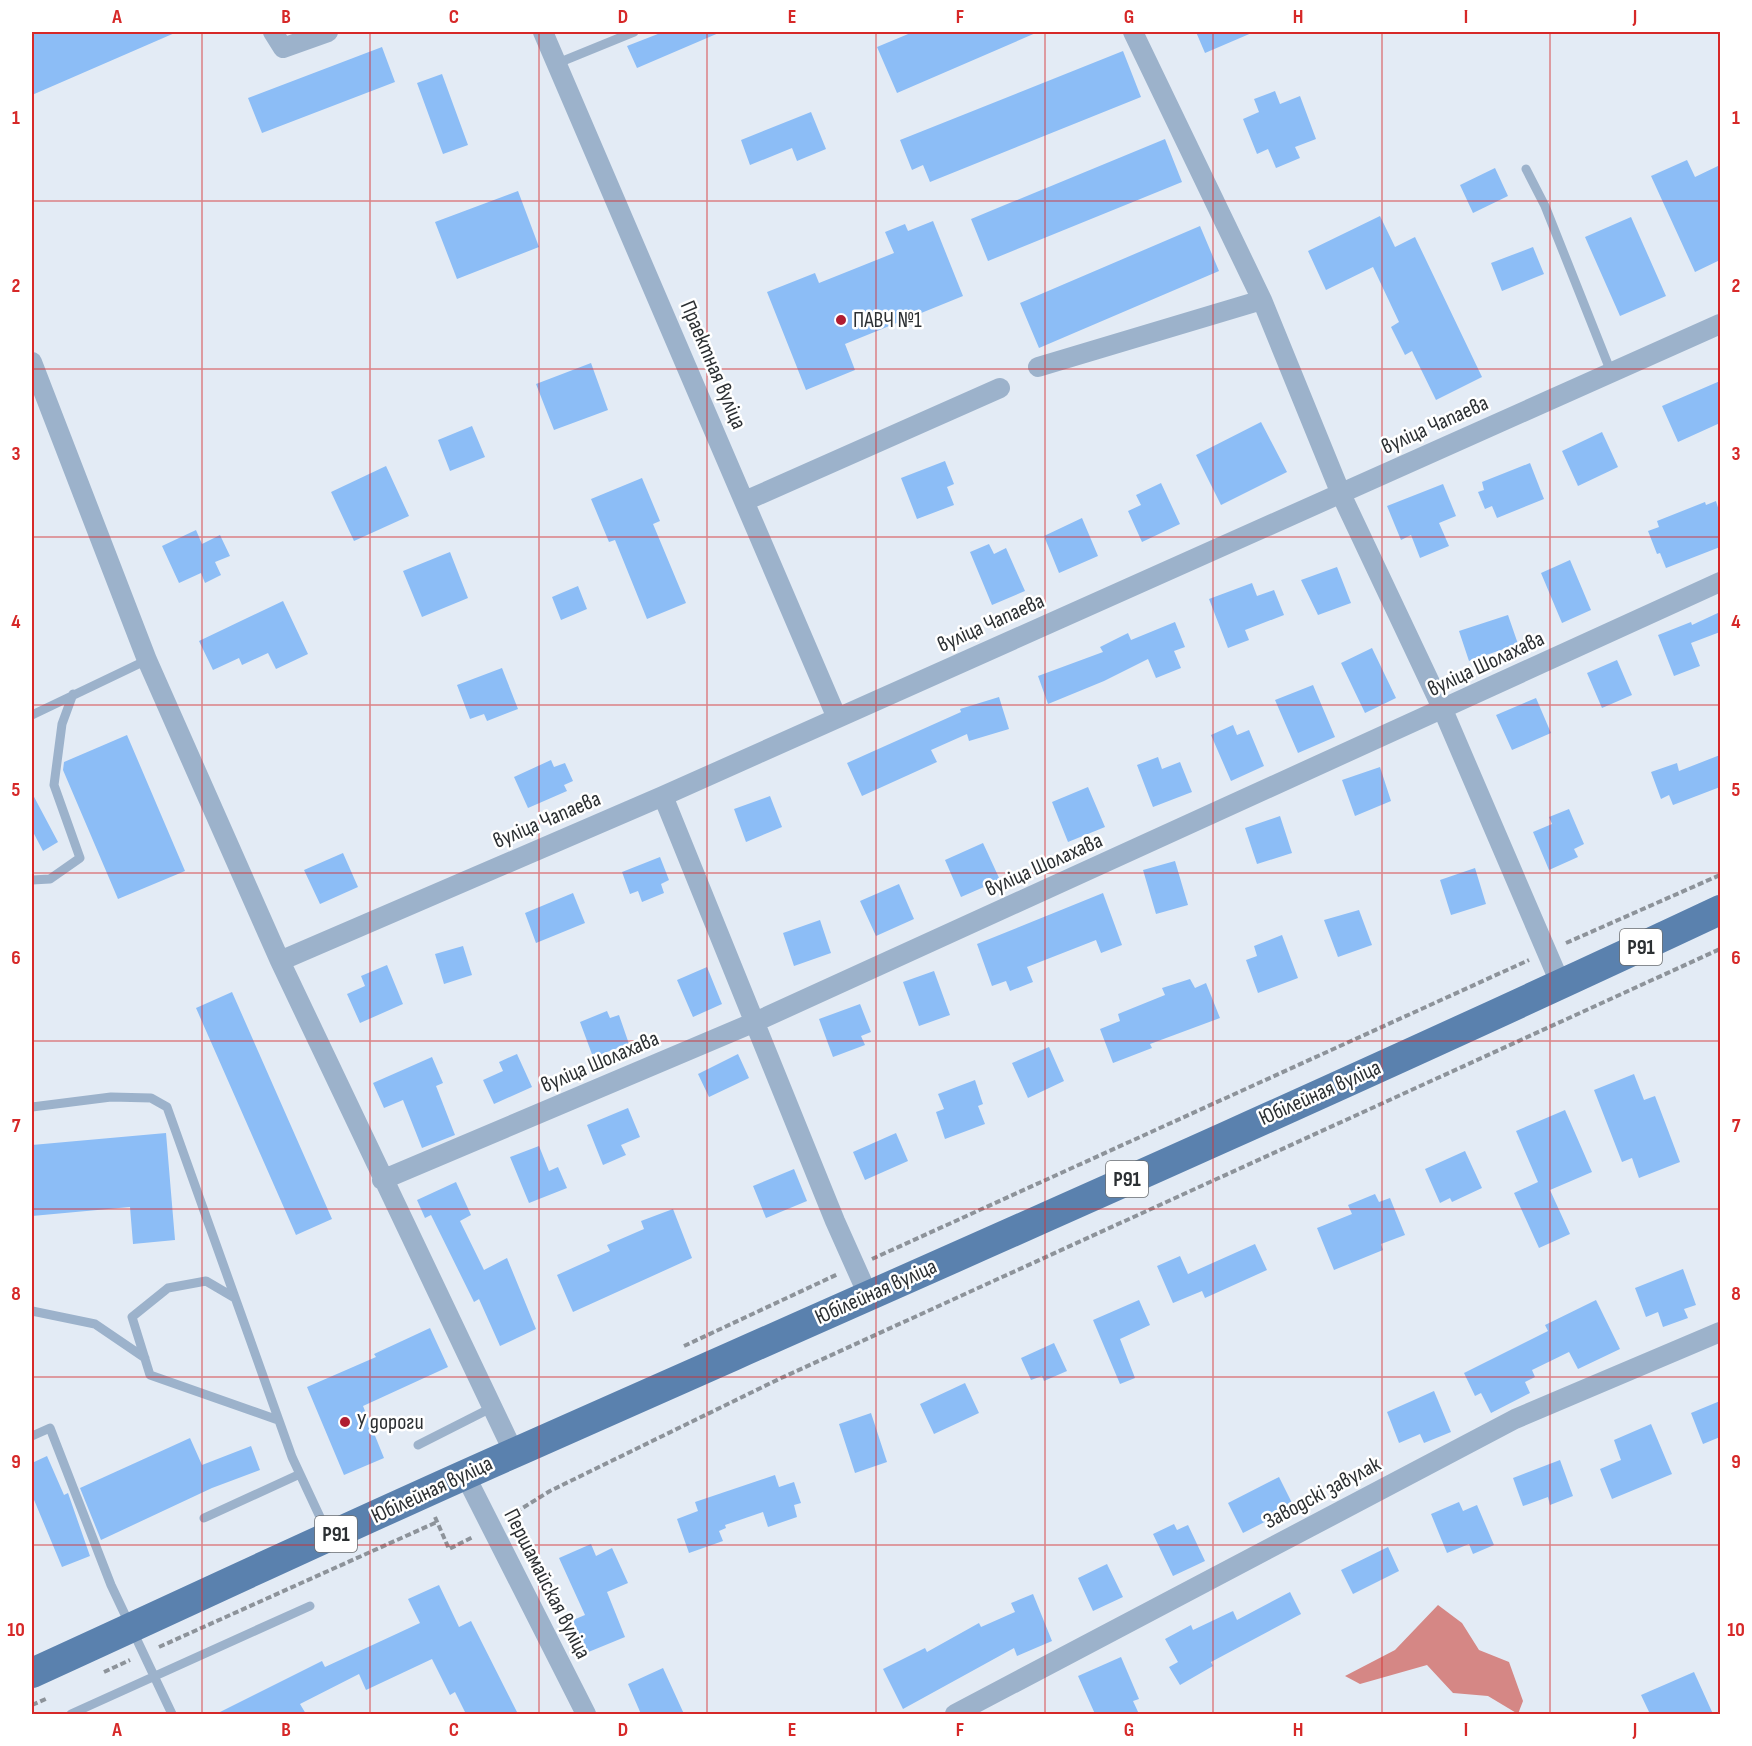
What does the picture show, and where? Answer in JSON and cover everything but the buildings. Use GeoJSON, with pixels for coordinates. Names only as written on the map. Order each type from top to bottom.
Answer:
{"type":"FeatureCollection","features":[{"type":"Feature","properties":{"kind":"main road","name":"Юбілейная вуліца"},"geometry":{"type":"LineString","coordinates":[[32,1673],[465,1475],[693,1376],[868,1295],[1561,985],[1720,910]]}},
{"type":"Feature","properties":{"kind":"street"},"geometry":{"type":"LineString","coordinates":[[273,32],[284,48],[328,32]]}},
{"type":"Feature","properties":{"kind":"street","name":"Праектная вуліца"},"geometry":{"type":"LineString","coordinates":[[543,32],[837,718]]}},
{"type":"Feature","properties":{"kind":"street"},"geometry":{"type":"LineString","coordinates":[[1133,32],[1262,300],[1341,494],[1443,710],[1561,985]]}},
{"type":"Feature","properties":{"kind":"street"},"geometry":{"type":"LineString","coordinates":[[1038,367],[1262,300]]}},
{"type":"Feature","properties":{"kind":"street","name":"вуліца Чапаева"},"geometry":{"type":"LineString","coordinates":[[280,961],[663,796],[1720,324]]}},
{"type":"Feature","properties":{"kind":"street"},"geometry":{"type":"LineString","coordinates":[[32,362],[147,660],[280,961],[382,1180],[514,1453]]}},
{"type":"Feature","properties":{"kind":"street"},"geometry":{"type":"LineString","coordinates":[[745,501],[1000,388]]}},
{"type":"Feature","properties":{"kind":"street","name":"вуліца Шолахава"},"geometry":{"type":"LineString","coordinates":[[382,1180],[755,1022],[1720,582]]}},
{"type":"Feature","properties":{"kind":"street"},"geometry":{"type":"LineString","coordinates":[[663,796],[868,1295]]}},
{"type":"Feature","properties":{"kind":"street","name":"Заводскі завулак"},"geometry":{"type":"LineString","coordinates":[[955,1714],[1515,1419],[1720,1332]]}},
{"type":"Feature","properties":{"kind":"street","name":"Першамайская вуліца"},"geometry":{"type":"LineString","coordinates":[[465,1475],[586,1714]]}},
{"type":"Feature","properties":{"kind":"lane"},"geometry":{"type":"LineString","coordinates":[[558,63],[634,32]]}},
{"type":"Feature","properties":{"kind":"lane"},"geometry":{"type":"LineString","coordinates":[[1526,169],[1545,206],[1611,372]]}},
{"type":"Feature","properties":{"kind":"lane"},"geometry":{"type":"LineString","coordinates":[[32,715],[147,660]]}},
{"type":"Feature","properties":{"kind":"lane"},"geometry":{"type":"LineString","coordinates":[[32,880],[50,879],[80,858],[54,785],[61,727],[73,694]]}},
{"type":"Feature","properties":{"kind":"lane"},"geometry":{"type":"LineString","coordinates":[[32,1107],[111,1097],[151,1098],[168,1107],[278,1420],[329,1537]]}},
{"type":"Feature","properties":{"kind":"lane"},"geometry":{"type":"LineString","coordinates":[[235,1298],[207,1281],[168,1288],[132,1317],[150,1375],[278,1420]]}},
{"type":"Feature","properties":{"kind":"lane"},"geometry":{"type":"LineString","coordinates":[[32,1311],[96,1324],[145,1358]]}},
{"type":"Feature","properties":{"kind":"lane"},"geometry":{"type":"LineString","coordinates":[[418,1445],[493,1407]]}},
{"type":"Feature","properties":{"kind":"lane"},"geometry":{"type":"LineString","coordinates":[[32,1436],[50,1428],[111,1585],[172,1714]]}},
{"type":"Feature","properties":{"kind":"lane"},"geometry":{"type":"LineString","coordinates":[[204,1518],[300,1474]]}},
{"type":"Feature","properties":{"kind":"lane"},"geometry":{"type":"LineString","coordinates":[[71,1714],[310,1606]]}},
{"type":"Feature","properties":{"kind":"path"},"geometry":{"type":"LineString","coordinates":[[102,1673],[437,1521],[449,1549],[491,1527],[550,1491],[779,1379],[1720,949]]}},
{"type":"Feature","properties":{"kind":"path"},"geometry":{"type":"LineString","coordinates":[[32,1705],[51,1696]]}},
{"type":"Feature","properties":{"kind":"shaded area"},"geometry":{"type":"Polygon","coordinates":[[[1438,1605],[1462,1623],[1479,1650],[1509,1662],[1523,1701],[1518,1714],[1488,1696],[1453,1693],[1427,1665],[1360,1684],[1345,1676],[1395,1650],[1438,1605]]]}},
{"type":"Feature","properties":{"kind":"place","name":"ПАВЧ №1"},"geometry":{"type":"Point","coordinates":[841,320]}},
{"type":"Feature","properties":{"kind":"place","name":"У дороги"},"geometry":{"type":"Point","coordinates":[345,1422]}}]}
